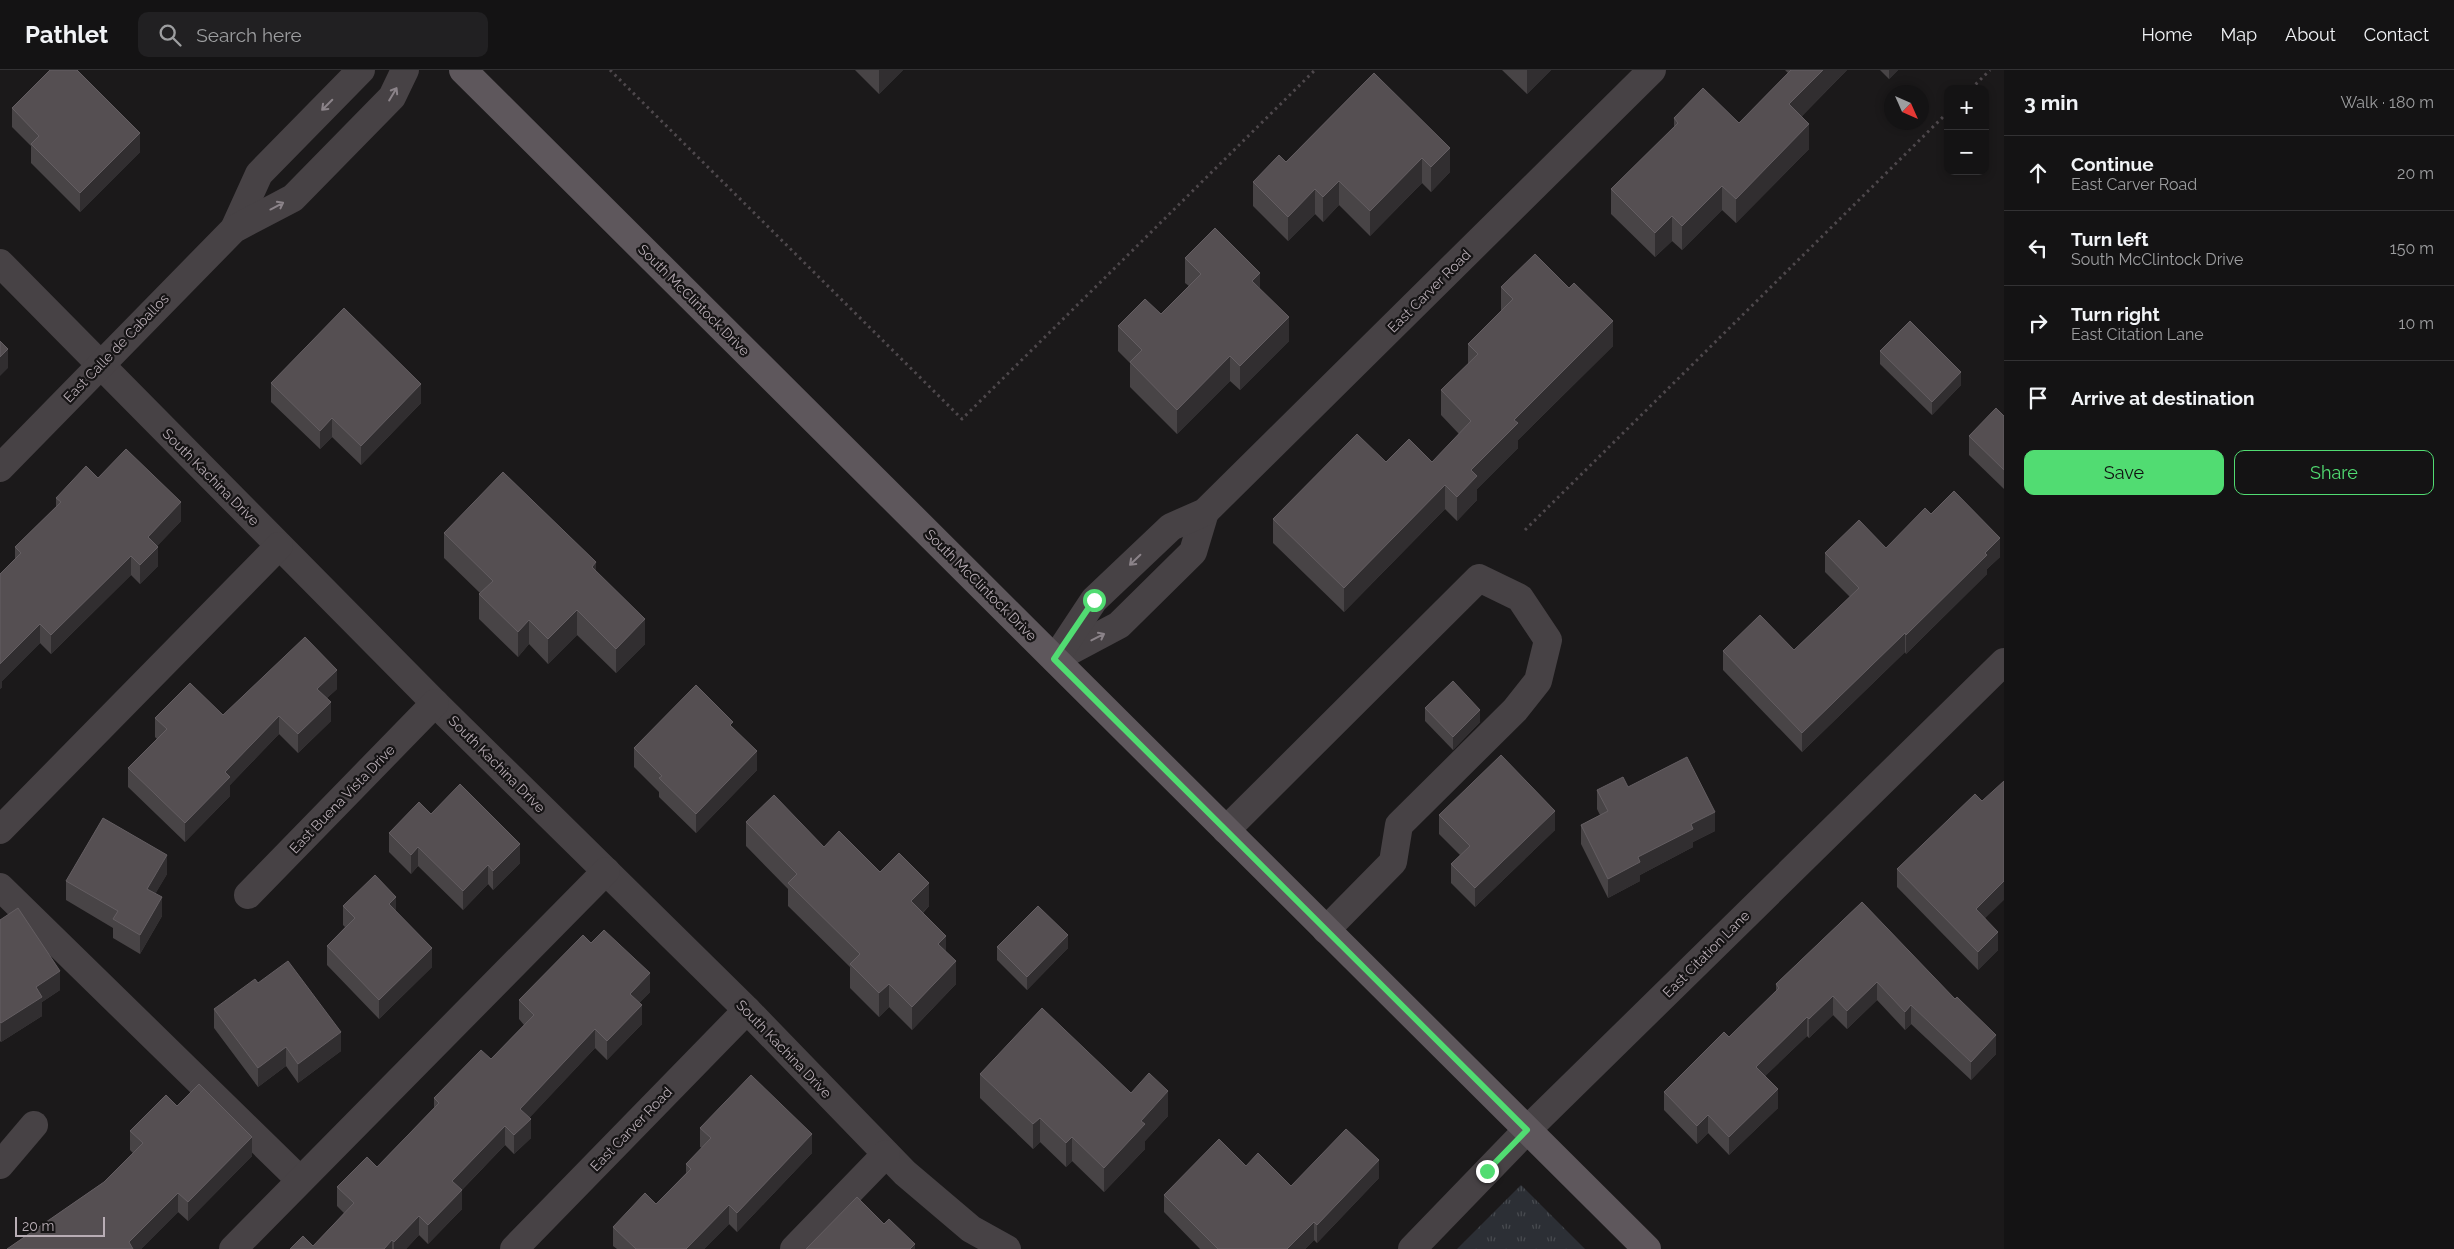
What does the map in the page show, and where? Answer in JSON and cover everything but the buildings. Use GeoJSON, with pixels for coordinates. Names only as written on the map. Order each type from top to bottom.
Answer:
{"type":"FeatureCollection","features":[{"type":"Feature","properties":{"kind":"main road","name":"South McClintock Drive"},"geometry":{"type":"LineString","coordinates":[[463,70],[1647,1249]]}},
{"type":"Feature","properties":{"kind":"street"},"geometry":{"type":"LineString","coordinates":[[234,229],[259,174],[361,70]]}},
{"type":"Feature","properties":{"kind":"street"},"geometry":{"type":"LineString","coordinates":[[234,229],[293,198],[392,97],[405,70]]}},
{"type":"Feature","properties":{"kind":"street","name":"East Carver Road"},"geometry":{"type":"LineString","coordinates":[[1054,659],[1094,600],[1171,527],[1205,512],[1652,70]]}},
{"type":"Feature","properties":{"kind":"street","name":"East Calle de Caballos"},"geometry":{"type":"LineString","coordinates":[[0,468],[234,229]]}},
{"type":"Feature","properties":{"kind":"street","name":"South Kachina Drive"},"geometry":{"type":"LineString","coordinates":[[0,263],[435,703],[747,1010],[905,1174],[971,1229],[1006,1249]]}},
{"type":"Feature","properties":{"kind":"street","name":"East Carver Road"},"geometry":{"type":"LineString","coordinates":[[1054,659],[1119,625],[1133,612],[1193,552],[1205,512]]}},
{"type":"Feature","properties":{"kind":"street"},"geometry":{"type":"LineString","coordinates":[[0,830],[279,546]]}},
{"type":"Feature","properties":{"kind":"street"},"geometry":{"type":"LineString","coordinates":[[1226,830],[1479,578],[1520,598],[1548,640],[1538,681],[1515,710],[1399,825],[1392,862],[1326,930]]}},
{"type":"Feature","properties":{"kind":"street","name":"East Citation Lane"},"geometry":{"type":"LineString","coordinates":[[1412,1249],[1527,1130],[2004,662]]}},
{"type":"Feature","properties":{"kind":"street","name":"East Buena Vista Drive"},"geometry":{"type":"LineString","coordinates":[[248,895],[435,703]]}},
{"type":"Feature","properties":{"kind":"street"},"geometry":{"type":"LineString","coordinates":[[233,1249],[606,871]]}},
{"type":"Feature","properties":{"kind":"street"},"geometry":{"type":"LineString","coordinates":[[0,887],[300,1180]]}},
{"type":"Feature","properties":{"kind":"street","name":"East Carver Road"},"geometry":{"type":"LineString","coordinates":[[514,1249],[747,1010]]}},
{"type":"Feature","properties":{"kind":"street"},"geometry":{"type":"LineString","coordinates":[[0,1165],[34,1125]]}},
{"type":"Feature","properties":{"kind":"street"},"geometry":{"type":"LineString","coordinates":[[794,1249],[886,1154]]}},
{"type":"Feature","properties":{"kind":"path"},"geometry":{"type":"LineString","coordinates":[[610,70],[962,419],[1315,70]]}},
{"type":"Feature","properties":{"kind":"path"},"geometry":{"type":"LineString","coordinates":[[1975,85],[1990,70]]}},
{"type":"Feature","properties":{"kind":"path"},"geometry":{"type":"LineString","coordinates":[[1525,530],[1944,116]]}},
{"type":"Feature","properties":{"kind":"green space"},"geometry":{"type":"Polygon","coordinates":[[[1521,1185],[1585,1249],[1457,1249],[1521,1185]]]}},
{"type":"Feature","properties":{"kind":"route"},"geometry":{"type":"LineString","coordinates":[[1094,600],[1054,659],[1527,1130],[1487,1171]]}}]}
